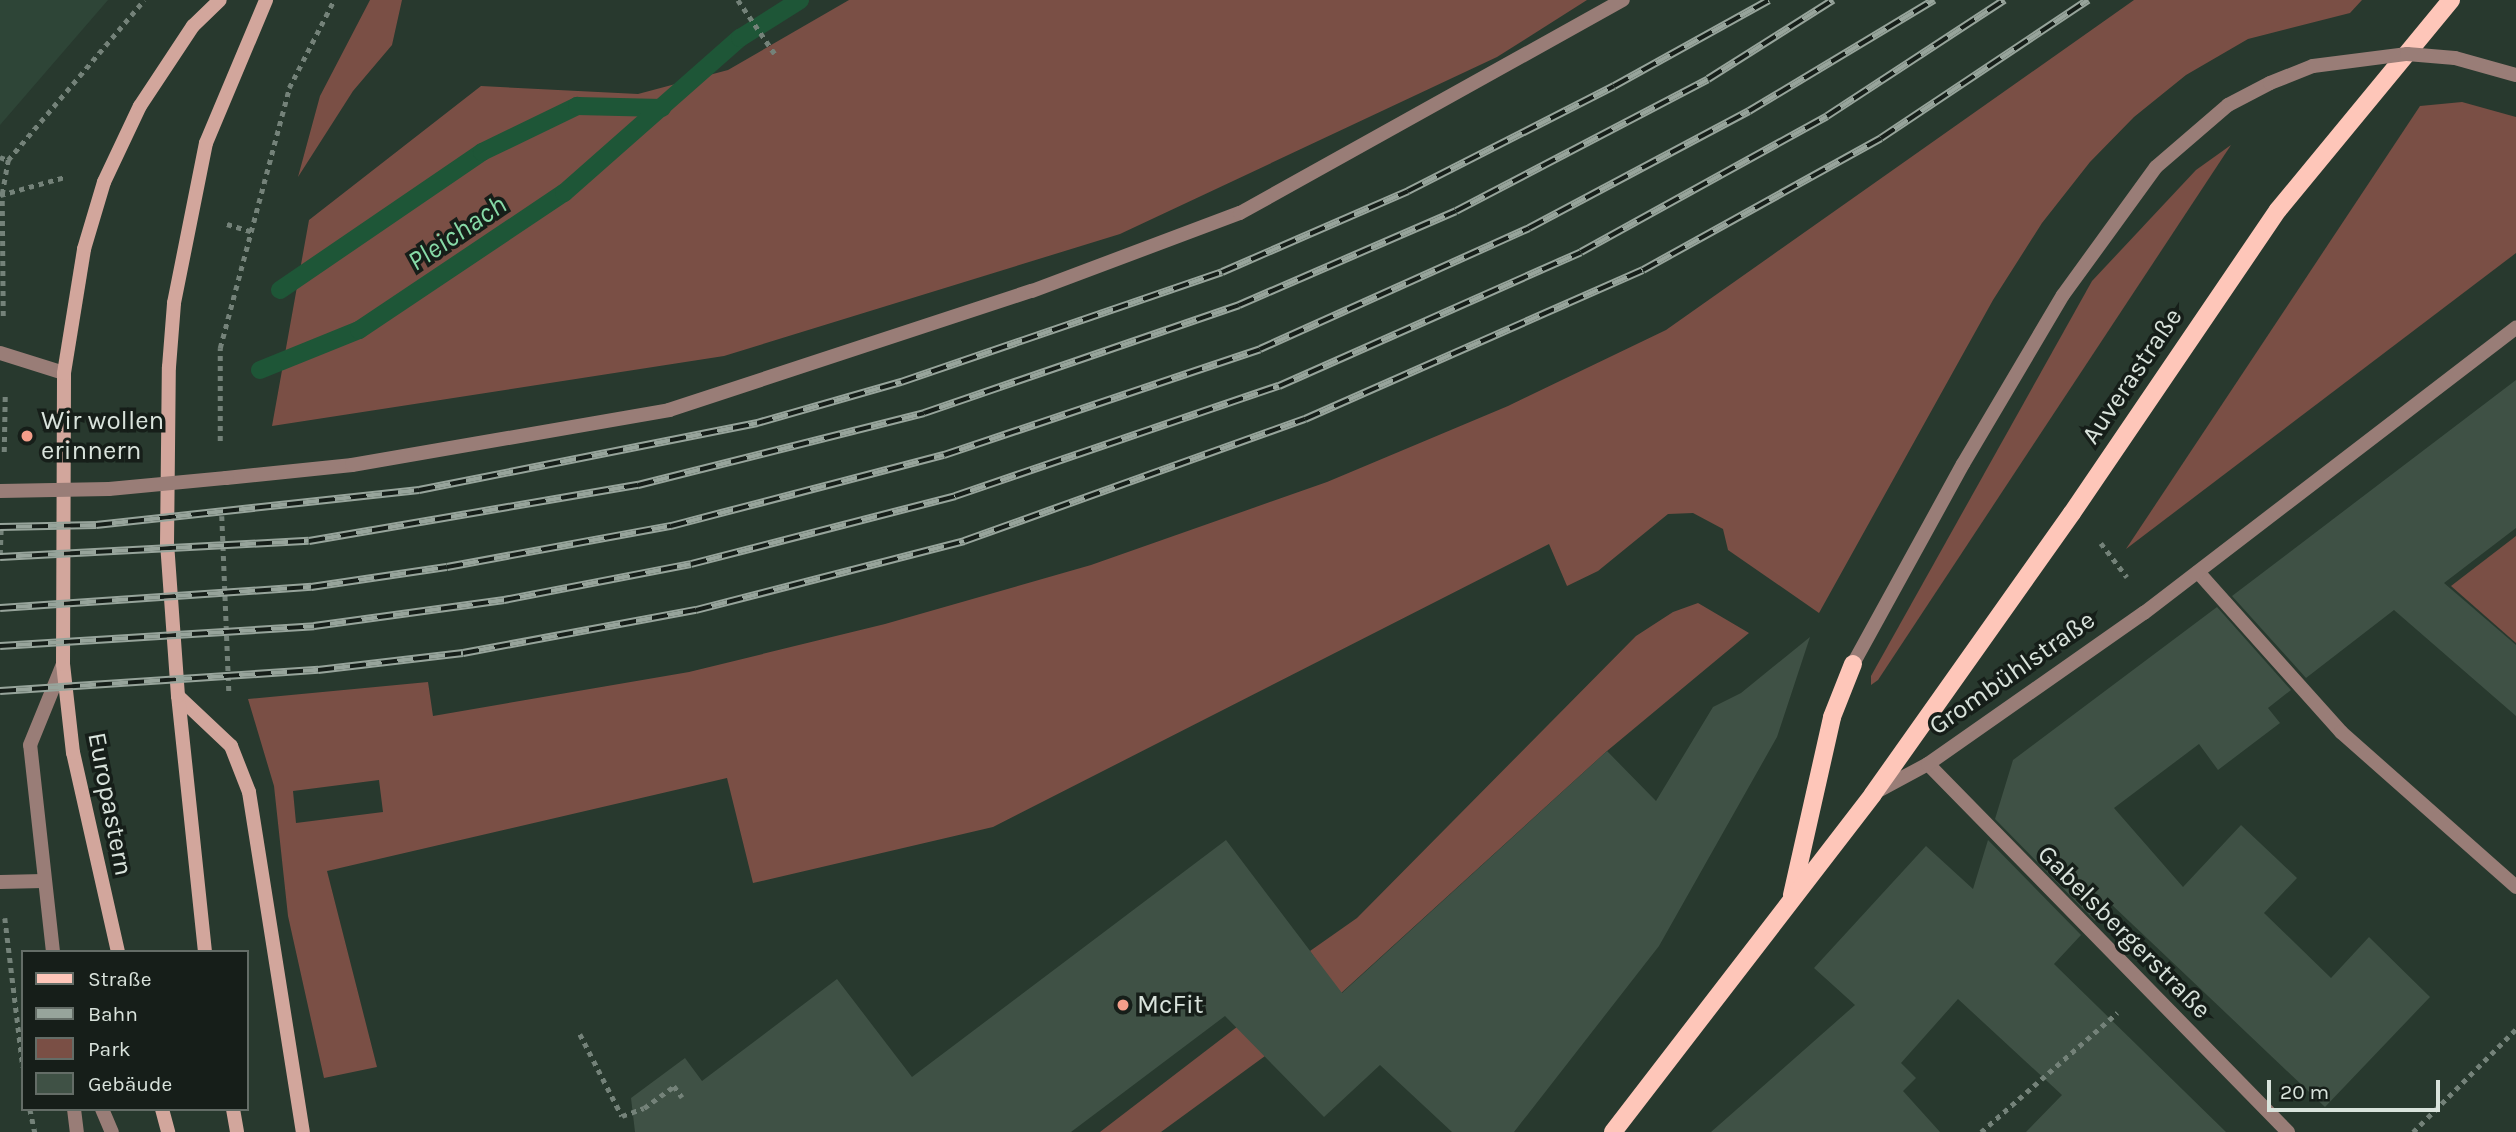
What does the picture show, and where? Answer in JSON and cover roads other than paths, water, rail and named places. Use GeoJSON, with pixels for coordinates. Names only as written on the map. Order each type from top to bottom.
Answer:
{"type":"FeatureCollection","features":[{"type":"Feature","properties":{"kind":"main road","name":"Europastern"},"geometry":{"type":"LineString","coordinates":[[117,950],[99,884],[73,753],[63,664],[64,373],[84,249],[104,181],[140,106],[193,26],[220,0]]}},
{"type":"Feature","properties":{"kind":"main road"},"geometry":{"type":"LineString","coordinates":[[205,950],[177,696],[167,544],[174,303],[206,143],[265,0]]}},
{"type":"Feature","properties":{"kind":"main road","name":"Auverastraße"},"geometry":{"type":"LineString","coordinates":[[1873,794],[2072,513],[2278,210],[2451,0]]}},
{"type":"Feature","properties":{"kind":"main road"},"geometry":{"type":"LineString","coordinates":[[1791,902],[1832,718],[1853,664]]}},
{"type":"Feature","properties":{"kind":"main road"},"geometry":{"type":"LineString","coordinates":[[177,696],[231,747],[248,792],[303,1132]]}},
{"type":"Feature","properties":{"kind":"main road","name":"Grombühlstraße"},"geometry":{"type":"LineString","coordinates":[[1613,1132],[1873,794]]}},
{"type":"Feature","properties":{"kind":"main road"},"geometry":{"type":"LineString","coordinates":[[163,1111],[168,1132]]}},
{"type":"Feature","properties":{"kind":"main road"},"geometry":{"type":"LineString","coordinates":[[233,1111],[237,1132]]}},
{"type":"Feature","properties":{"kind":"street"},"geometry":{"type":"LineString","coordinates":[[0,491],[109,489],[352,465],[669,410],[1032,291],[1240,213],[1623,0]]}},
{"type":"Feature","properties":{"kind":"street"},"geometry":{"type":"LineString","coordinates":[[1853,664],[1963,464],[2063,295],[2125,206],[2190,134],[2228,105],[2270,83],[2313,66],[2360,57],[2407,54],[2455,58],[2516,75]]}},
{"type":"Feature","properties":{"kind":"street","name":"Grombühlstraße"},"geometry":{"type":"LineString","coordinates":[[1873,794],[1928,764],[2144,612],[2516,328]]}},
{"type":"Feature","properties":{"kind":"street"},"geometry":{"type":"LineString","coordinates":[[3,354],[64,373]]}},
{"type":"Feature","properties":{"kind":"street"},"geometry":{"type":"LineString","coordinates":[[2198,572],[2341,732],[2516,887]]}},
{"type":"Feature","properties":{"kind":"street"},"geometry":{"type":"LineString","coordinates":[[53,950],[30,745],[63,664]]}},
{"type":"Feature","properties":{"kind":"street","name":"Gabelsbergerstraße"},"geometry":{"type":"LineString","coordinates":[[1928,764],[2288,1132]]}},
{"type":"Feature","properties":{"kind":"street"},"geometry":{"type":"LineString","coordinates":[[0,882],[43,881]]}},
{"type":"Feature","properties":{"kind":"street"},"geometry":{"type":"LineString","coordinates":[[74,1111],[77,1132]]}},
{"type":"Feature","properties":{"kind":"street"},"geometry":{"type":"LineString","coordinates":[[103,1111],[112,1132]]}},
{"type":"Feature","properties":{"kind":"waterway","name":"Pleichach"},"geometry":{"type":"LineString","coordinates":[[260,370],[359,330],[564,193],[740,38],[800,0]]}},
{"type":"Feature","properties":{"kind":"waterway","name":"Pleichach"},"geometry":{"type":"LineString","coordinates":[[280,290],[482,152],[577,106],[662,108]]}},
{"type":"Feature","properties":{"kind":"railway"},"geometry":{"type":"LineString","coordinates":[[0,527],[96,525],[419,490],[757,423],[901,382],[1222,272],[1408,191],[1614,86],[1769,0]]}},
{"type":"Feature","properties":{"kind":"railway"},"geometry":{"type":"LineString","coordinates":[[0,557],[309,541],[638,485],[924,413],[1239,305],[1456,211],[1708,79],[1833,0]]}},
{"type":"Feature","properties":{"kind":"railway"},"geometry":{"type":"LineString","coordinates":[[0,608],[311,587],[447,567],[671,526],[944,455],[1260,349],[1529,228],[1749,111],[1934,0]]}},
{"type":"Feature","properties":{"kind":"railway"},"geometry":{"type":"LineString","coordinates":[[0,646],[314,626],[504,600],[691,564],[955,496],[1279,386],[1581,252],[1827,116],[2004,0]]}},
{"type":"Feature","properties":{"kind":"railway"},"geometry":{"type":"LineString","coordinates":[[0,691],[318,670],[463,653],[696,610],[964,541],[1305,419],[1643,270],[1881,138],[2088,0]]}},
{"type":"Feature","properties":{"kind":"place","name":"Wir wollen erinnern"},"geometry":{"type":"Point","coordinates":[27,436]}},
{"type":"Feature","properties":{"kind":"place","name":"McFit"},"geometry":{"type":"Point","coordinates":[1123,1005]}}]}
